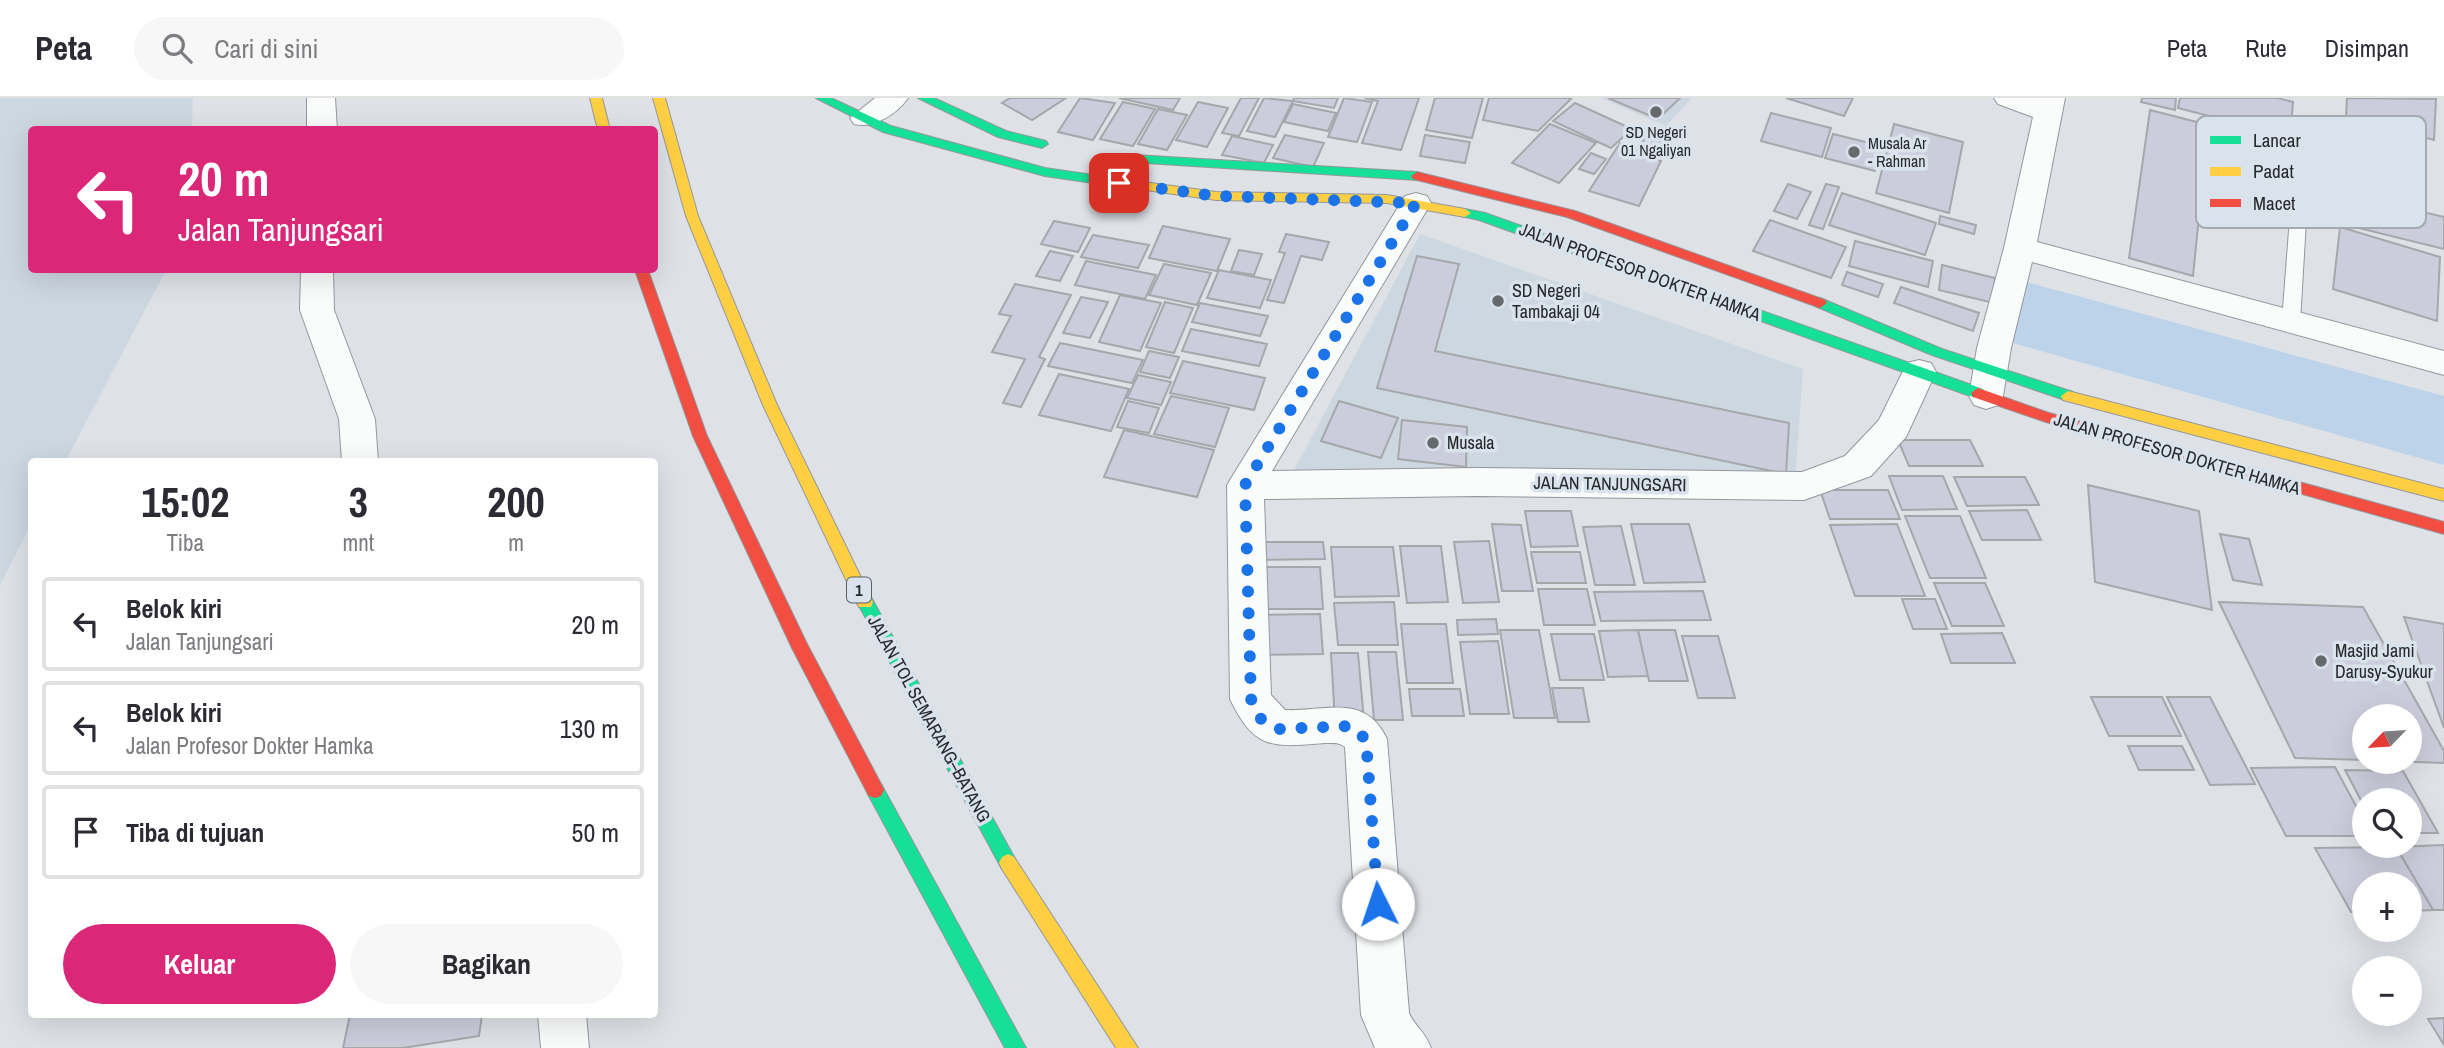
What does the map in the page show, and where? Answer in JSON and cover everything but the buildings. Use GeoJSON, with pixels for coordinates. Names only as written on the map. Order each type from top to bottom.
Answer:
{"type":"FeatureCollection","features":[{"type":"Feature","properties":{"kind":"main road"},"geometry":{"type":"LineString","coordinates":[[596,98],[603,126]]}},
{"type":"Feature","properties":{"kind":"main road","name":"JALAN TOL SEMARANG–BATANG"},"geometry":{"type":"LineString","coordinates":[[659,98],[692,216],[770,405],[872,617],[1008,863],[1128,1048]]}},
{"type":"Feature","properties":{"kind":"main road","name":"JALAN PROFESOR DOKTER HAMKA"},"geometry":{"type":"LineString","coordinates":[[822,98],[887,129],[1045,172],[1216,196],[1416,203],[1481,216],[1919,372],[2081,400],[2444,495]]}},
{"type":"Feature","properties":{"kind":"main road"},"geometry":{"type":"LineString","coordinates":[[924,98],[1002,134],[1059,149]]}},
{"type":"Feature","properties":{"kind":"main road","name":"JALAN PROFESOR DOKTER HAMKA"},"geometry":{"type":"LineString","coordinates":[[1098,155],[1167,163],[1430,177],[1583,218],[1817,302],[1937,352],[2046,417],[2444,528]]}},
{"type":"Feature","properties":{"kind":"main road"},"geometry":{"type":"LineString","coordinates":[[642,273],[700,436],[800,648],[939,912],[1016,1048]]}},
{"type":"Feature","properties":{"kind":"street"},"geometry":{"type":"LineString","coordinates":[[321,98],[322,126]]}},
{"type":"Feature","properties":{"kind":"street"},"geometry":{"type":"LineString","coordinates":[[864,118],[894,98]]}},
{"type":"Feature","properties":{"kind":"street"},"geometry":{"type":"LineString","coordinates":[[1988,383],[2045,136],[2049,105],[2008,98]]}},
{"type":"Feature","properties":{"kind":"street"},"geometry":{"type":"LineString","coordinates":[[1407,1048],[1397,1041],[1385,1015],[1366,739],[1349,726],[1280,729],[1261,719],[1251,699],[1245,485],[1416,203]]}},
{"type":"Feature","properties":{"kind":"street"},"geometry":{"type":"LineString","coordinates":[[2020,248],[2444,363]]}},
{"type":"Feature","properties":{"kind":"street"},"geometry":{"type":"LineString","coordinates":[[317,273],[317,310],[356,419],[360,458]]}},
{"type":"Feature","properties":{"kind":"street","name":"JALAN TANJUNGSARI"},"geometry":{"type":"LineString","coordinates":[[1245,485],[1475,482],[1804,486],[1858,466],[1893,428],[1919,372]]}},
{"type":"Feature","properties":{"kind":"street"},"geometry":{"type":"LineString","coordinates":[[562,1018],[565,1048]]}},
{"type":"Feature","properties":{"kind":"lane"},"geometry":{"type":"LineString","coordinates":[[2291,322],[2297,228]]}},
{"type":"Feature","properties":{"kind":"shaded area"},"geometry":{"type":"Polygon","coordinates":[[[0,98],[193,98],[192,126],[28,126],[28,273],[164,273],[67,458],[28,458],[28,531],[0,585],[0,98]]]}},
{"type":"Feature","properties":{"kind":"shaded area","name":"SD Negeri 01 Ngaliyan"},"geometry":{"type":"Polygon","coordinates":[[[1601,98],[1692,98],[1666,126],[1601,98]]]}},
{"type":"Feature","properties":{"kind":"shaded area","name":"SD Negeri Tambakaji 04"},"geometry":{"type":"Polygon","coordinates":[[[1420,234],[1803,369],[1795,481],[1294,470],[1420,234]]]}},
{"type":"Feature","properties":{"kind":"shaded area"},"geometry":{"type":"Polygon","coordinates":[[[2019,280],[2444,396],[2444,465],[2009,342],[2019,280]]]}},
{"type":"Feature","properties":{"kind":"traffic: fast"},"geometry":{"type":"LineString","coordinates":[[822,98],[887,129],[1045,172],[1100,180]]}},
{"type":"Feature","properties":{"kind":"traffic: fast"},"geometry":{"type":"LineString","coordinates":[[924,98],[1002,134],[1042,144]]}},
{"type":"Feature","properties":{"kind":"traffic: fast"},"geometry":{"type":"LineString","coordinates":[[1118,158],[1417,176]]}},
{"type":"Feature","properties":{"kind":"traffic: fast"},"geometry":{"type":"LineString","coordinates":[[1465,213],[1481,216],[1978,393]]}},
{"type":"Feature","properties":{"kind":"traffic: fast"},"geometry":{"type":"LineString","coordinates":[[1820,303],[1937,352],[2068,396]]}},
{"type":"Feature","properties":{"kind":"traffic: fast"},"geometry":{"type":"LineString","coordinates":[[865,602],[1008,863]]}},
{"type":"Feature","properties":{"kind":"traffic: fast"},"geometry":{"type":"LineString","coordinates":[[875,790],[1016,1048]]}},
{"type":"Feature","properties":{"kind":"traffic: slow"},"geometry":{"type":"LineString","coordinates":[[596,98],[603,126]]}},
{"type":"Feature","properties":{"kind":"traffic: slow"},"geometry":{"type":"LineString","coordinates":[[659,98],[692,216],[770,405],[865,602]]}},
{"type":"Feature","properties":{"kind":"traffic: slow"},"geometry":{"type":"LineString","coordinates":[[1100,180],[1216,196],[1387,199],[1465,213]]}},
{"type":"Feature","properties":{"kind":"traffic: slow"},"geometry":{"type":"LineString","coordinates":[[2068,396],[2444,495]]}},
{"type":"Feature","properties":{"kind":"traffic: slow"},"geometry":{"type":"LineString","coordinates":[[1008,863],[1128,1048]]}},
{"type":"Feature","properties":{"kind":"traffic: jam"},"geometry":{"type":"LineString","coordinates":[[1417,176],[1571,214],[1820,303]]}},
{"type":"Feature","properties":{"kind":"traffic: jam"},"geometry":{"type":"LineString","coordinates":[[642,273],[700,436],[800,648],[875,790]]}},
{"type":"Feature","properties":{"kind":"traffic: jam"},"geometry":{"type":"LineString","coordinates":[[1978,393],[2046,417],[2444,528]]}},
{"type":"Feature","properties":{"kind":"place","name":"SD Negeri 01 Ngaliyan"},"geometry":{"type":"Point","coordinates":[1656,112]}},
{"type":"Feature","properties":{"kind":"place","name":"Musala Ar - Rahman"},"geometry":{"type":"Point","coordinates":[1854,152]}},
{"type":"Feature","properties":{"kind":"place","name":"SD Negeri Tambakaji 04"},"geometry":{"type":"Point","coordinates":[1498,301]}},
{"type":"Feature","properties":{"kind":"place","name":"Musala"},"geometry":{"type":"Point","coordinates":[1433,443]}},
{"type":"Feature","properties":{"kind":"place","name":"Masjid Jami Darusy-Syukur"},"geometry":{"type":"Point","coordinates":[2321,661]}},
{"type":"Feature","properties":{"kind":"route"},"geometry":{"type":"LineString","coordinates":[[1119,183],[1216,196],[1416,203],[1245,485],[1251,699],[1261,719],[1280,729],[1349,726],[1366,739],[1378,904]]}}]}
